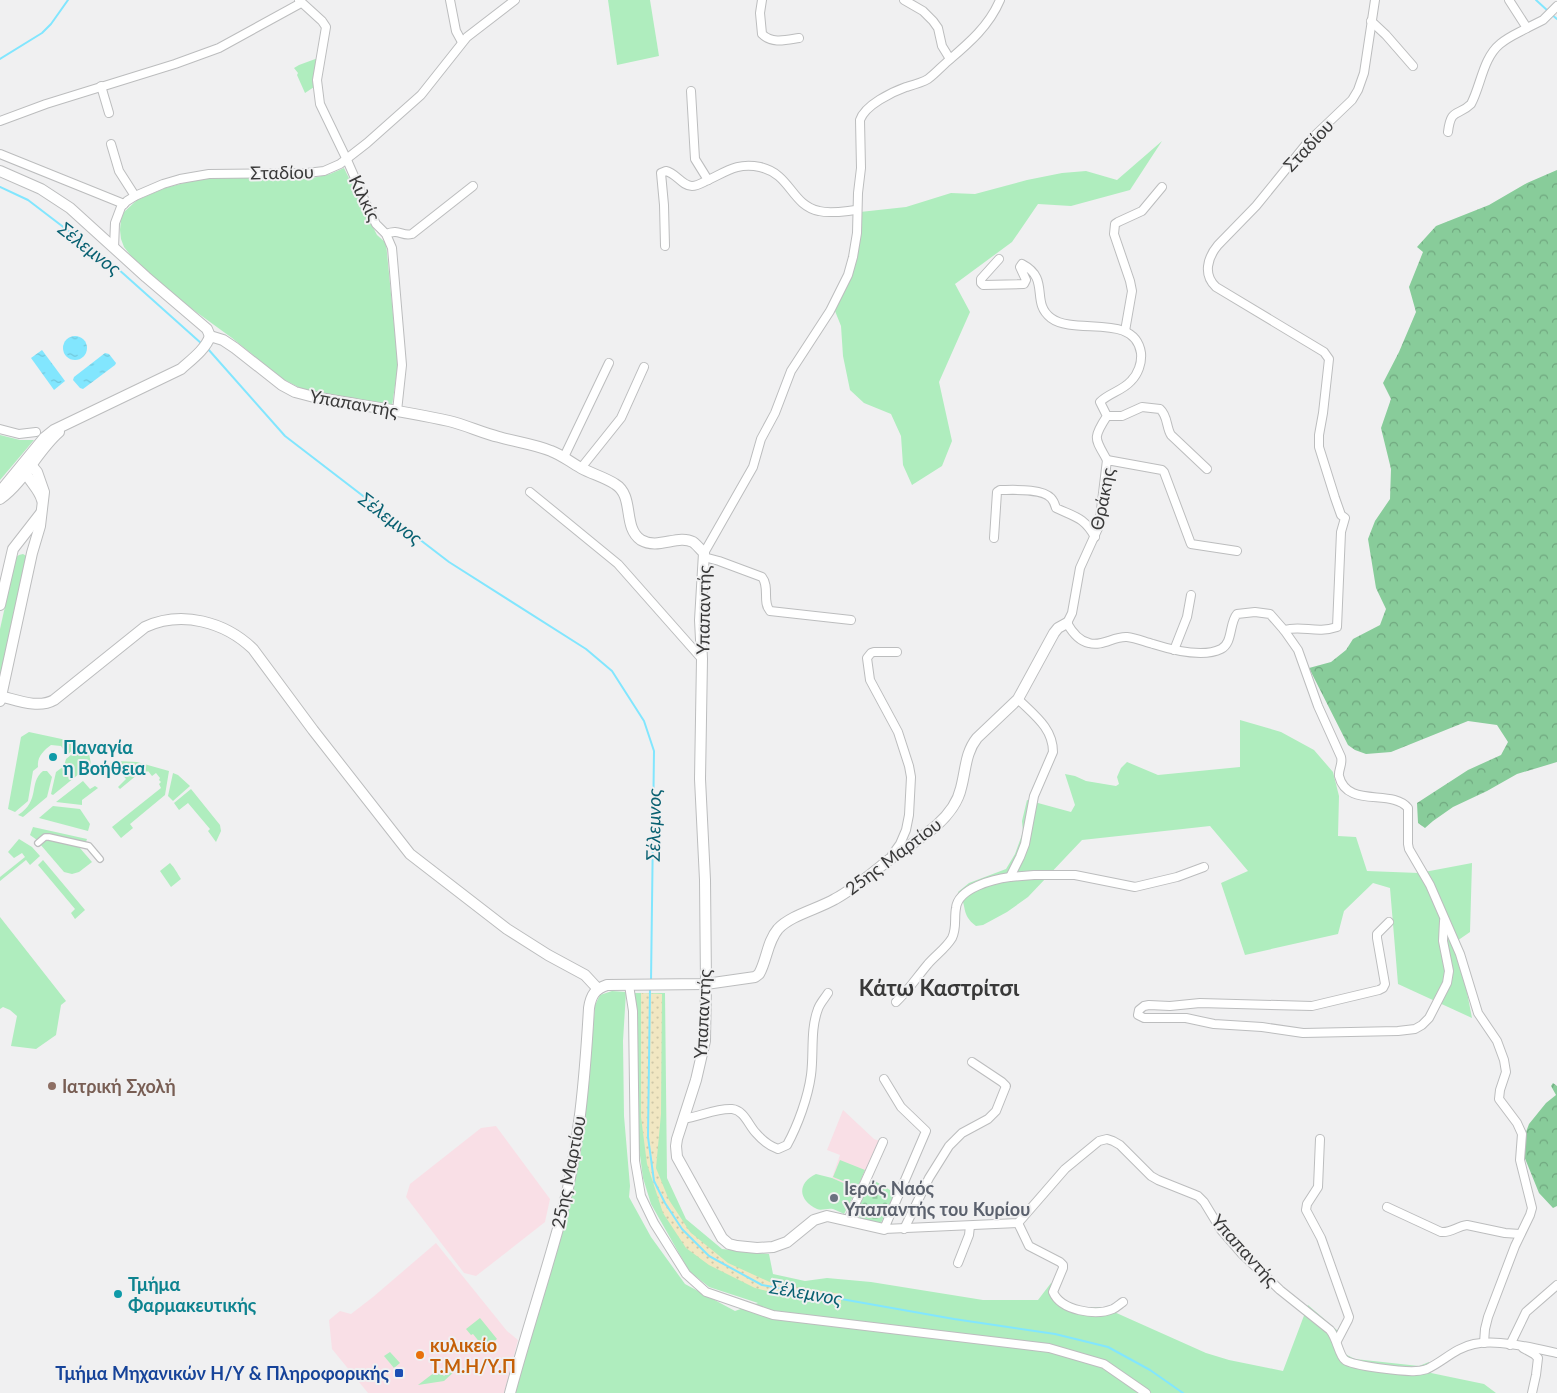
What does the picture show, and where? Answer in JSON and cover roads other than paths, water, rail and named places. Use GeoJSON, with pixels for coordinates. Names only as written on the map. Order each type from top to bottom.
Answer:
{"type":"FeatureCollection","features":[{"type":"Feature","properties":{"kind":"street"},"geometry":{"type":"LineString","coordinates":[[450,0],[456,31],[462,42]]}},
{"type":"Feature","properties":{"kind":"street","name":"Σταδίου"},"geometry":{"type":"LineString","coordinates":[[124,204],[135,196],[163,184],[198,175],[231,173],[307,174],[332,168],[347,160],[368,143],[421,95],[462,42],[515,0]]}},
{"type":"Feature","properties":{"kind":"street"},"geometry":{"type":"LineString","coordinates":[[762,0],[760,13],[762,34],[767,39],[774,40],[799,38]]}},
{"type":"Feature","properties":{"kind":"street"},"geometry":{"type":"LineString","coordinates":[[904,0],[923,11],[933,21],[939,32],[942,46],[950,60]]}},
{"type":"Feature","properties":{"kind":"street"},"geometry":{"type":"LineString","coordinates":[[851,620],[770,611],[766,606],[766,582],[762,577],[704,555],[753,467],[761,439],[775,412],[791,371],[830,311],[839,295],[850,267],[857,233],[861,168],[860,120],[863,113],[889,94],[926,80],[971,41],[986,25],[1000,0]]}},
{"type":"Feature","properties":{"kind":"street","name":"Σταδίου"},"geometry":{"type":"LineString","coordinates":[[1284,630],[1295,628],[1325,630],[1337,627],[1341,532],[1345,518],[1335,498],[1320,453],[1319,440],[1324,413],[1329,359],[1324,352],[1216,287],[1211,282],[1208,274],[1209,261],[1218,244],[1256,206],[1308,142],[1344,109],[1355,95],[1364,73],[1375,0]]}},
{"type":"Feature","properties":{"kind":"street"},"geometry":{"type":"LineString","coordinates":[[1509,0],[1528,28]]}},
{"type":"Feature","properties":{"kind":"street"},"geometry":{"type":"LineString","coordinates":[[0,121],[46,104],[175,64],[224,46],[300,1]]}},
{"type":"Feature","properties":{"kind":"street","name":"Κιλκίς"},"geometry":{"type":"LineString","coordinates":[[300,1],[326,26],[318,74],[318,99],[368,208],[376,224],[386,234],[392,248],[402,365],[397,411]]}},
{"type":"Feature","properties":{"kind":"street"},"geometry":{"type":"LineString","coordinates":[[1448,132],[1451,117],[1471,104],[1490,56],[1495,49],[1508,38],[1543,20],[1557,6]]}},
{"type":"Feature","properties":{"kind":"street"},"geometry":{"type":"LineString","coordinates":[[1371,22],[1386,35],[1413,66]]}},
{"type":"Feature","properties":{"kind":"street"},"geometry":{"type":"LineString","coordinates":[[101,86],[109,113]]}},
{"type":"Feature","properties":{"kind":"street"},"geometry":{"type":"LineString","coordinates":[[692,91],[696,159],[708,180]]}},
{"type":"Feature","properties":{"kind":"street"},"geometry":{"type":"LineString","coordinates":[[111,144],[119,171],[135,196]]}},
{"type":"Feature","properties":{"kind":"street"},"geometry":{"type":"LineString","coordinates":[[0,154],[124,204],[116,219],[114,248]]}},
{"type":"Feature","properties":{"kind":"street"},"geometry":{"type":"LineString","coordinates":[[665,246],[661,173],[666,171],[672,172],[685,185],[692,186],[733,167],[747,165],[760,167],[773,171],[780,176],[801,202],[811,208],[820,211],[857,210]]}},
{"type":"Feature","properties":{"kind":"street"},"geometry":{"type":"LineString","coordinates":[[0,171],[41,189],[62,201],[206,329],[209,339],[192,359],[181,368],[54,430],[44,438],[27,468],[2,488],[5,490],[0,498]]}},
{"type":"Feature","properties":{"kind":"street"},"geometry":{"type":"LineString","coordinates":[[386,234],[395,231],[409,235],[412,234],[473,186]]}},
{"type":"Feature","properties":{"kind":"street"},"geometry":{"type":"LineString","coordinates":[[1125,331],[1132,291],[1114,234],[1114,228],[1118,222],[1142,211],[1162,187]]}},
{"type":"Feature","properties":{"kind":"street"},"geometry":{"type":"LineString","coordinates":[[999,259],[981,279],[980,283],[983,285],[1024,284],[1026,280],[1020,267],[1022,264],[1037,277],[1040,302],[1047,314],[1053,319],[1061,323],[1074,325],[1113,328],[1125,331],[1133,337],[1140,351],[1140,361],[1136,374],[1122,389],[1100,402],[1107,416]]}},
{"type":"Feature","properties":{"kind":"street","name":"Υπαπαντής"},"geometry":{"type":"LineString","coordinates":[[209,339],[223,340],[282,385],[295,392],[459,424],[499,437],[536,446],[564,457],[581,468],[622,488],[626,497],[633,530],[639,539],[652,544],[689,541],[697,545],[704,555],[700,620],[702,659],[700,780],[704,880],[705,1040],[696,1080],[676,1146],[677,1157],[722,1238],[730,1244],[744,1247],[773,1247],[787,1242],[822,1217],[848,1220],[884,1229],[1018,1223],[1065,1169],[1099,1141],[1107,1139],[1120,1145],[1145,1171],[1158,1180],[1195,1194],[1201,1199],[1222,1230],[1241,1252],[1280,1290],[1330,1330],[1337,1341],[1341,1356],[1346,1361],[1412,1372],[1427,1368],[1465,1346],[1484,1343],[1519,1346],[1557,1353]]}},
{"type":"Feature","properties":{"kind":"street"},"geometry":{"type":"LineString","coordinates":[[564,457],[609,363]]}},
{"type":"Feature","properties":{"kind":"street"},"geometry":{"type":"LineString","coordinates":[[581,468],[622,418],[644,367]]}},
{"type":"Feature","properties":{"kind":"street"},"geometry":{"type":"LineString","coordinates":[[1107,416],[1122,416],[1142,407],[1162,410],[1166,416],[1168,430],[1171,435],[1207,469]]}},
{"type":"Feature","properties":{"kind":"street"},"geometry":{"type":"LineString","coordinates":[[1107,416],[1096,438],[1107,460]]}},
{"type":"Feature","properties":{"kind":"street"},"geometry":{"type":"LineString","coordinates":[[0,430],[19,434],[36,432]]}},
{"type":"Feature","properties":{"kind":"street","name":"Θράκης"},"geometry":{"type":"LineString","coordinates":[[1067,623],[1072,613],[1080,568],[1100,522],[1107,460],[1162,470],[1191,544],[1237,551]]}},
{"type":"Feature","properties":{"kind":"street"},"geometry":{"type":"LineString","coordinates":[[0,605],[13,548],[28,532],[42,507],[38,491],[27,468]]}},
{"type":"Feature","properties":{"kind":"street"},"geometry":{"type":"LineString","coordinates":[[27,468],[37,472],[42,481],[44,492],[40,526],[32,553],[0,698],[32,704],[47,704],[145,626],[164,621],[192,620],[217,625],[229,630],[253,649],[313,730],[410,854],[500,924],[548,955],[585,975],[598,989],[607,984],[706,984]]}},
{"type":"Feature","properties":{"kind":"street"},"geometry":{"type":"LineString","coordinates":[[5,490],[30,487],[38,491]]}},
{"type":"Feature","properties":{"kind":"street"},"geometry":{"type":"LineString","coordinates":[[994,538],[997,492],[1000,490],[1044,493],[1052,498],[1056,508],[1084,521],[1090,527],[1094,537]]}},
{"type":"Feature","properties":{"kind":"street"},"geometry":{"type":"LineString","coordinates":[[530,492],[618,564],[702,659]]}},
{"type":"Feature","properties":{"kind":"street"},"geometry":{"type":"LineString","coordinates":[[1174,650],[1188,611],[1191,595]]}},
{"type":"Feature","properties":{"kind":"street"},"geometry":{"type":"LineString","coordinates":[[1067,623],[1075,635],[1091,644],[1127,637],[1174,650],[1199,652],[1222,648],[1227,643],[1234,618],[1238,614],[1255,612],[1270,614],[1298,650],[1318,706],[1341,757],[1342,763],[1339,773],[1344,786],[1350,792],[1393,800],[1401,802],[1406,806],[1408,811],[1409,849],[1426,877],[1460,954],[1478,1013],[1497,1041],[1506,1072],[1500,1090],[1500,1099],[1517,1123],[1522,1134],[1520,1160],[1531,1202],[1530,1215],[1520,1234],[1488,1317],[1484,1343]]}},
{"type":"Feature","properties":{"kind":"street","name":"25ης Μαρτίου"},"geometry":{"type":"LineString","coordinates":[[706,984],[755,978],[762,970],[771,940],[777,930],[784,924],[844,894],[937,825],[948,813],[961,790],[968,754],[972,744],[1018,699],[1054,633],[1058,628],[1067,623]]}},
{"type":"Feature","properties":{"kind":"street"},"geometry":{"type":"LineString","coordinates":[[893,858],[892,855],[900,844],[906,830],[909,815],[911,777],[898,732],[870,680],[867,658],[870,653],[874,652],[896,652]]}},
{"type":"Feature","properties":{"kind":"street"},"geometry":{"type":"LineString","coordinates":[[1010,877],[1025,844],[1034,796],[1053,752],[1050,733],[1018,699]]}},
{"type":"Feature","properties":{"kind":"street"},"geometry":{"type":"LineString","coordinates":[[38,842],[49,837],[89,846],[100,859]]}},
{"type":"Feature","properties":{"kind":"street"},"geometry":{"type":"LineString","coordinates":[[896,1002],[952,939],[955,928],[956,907],[967,892],[978,885],[991,880],[1010,877],[1075,874],[1135,887],[1177,877],[1204,868]]}},
{"type":"Feature","properties":{"kind":"street"},"geometry":{"type":"LineString","coordinates":[[1388,922],[1377,938],[1385,984],[1379,990],[1317,1006],[1200,1003],[1175,1006],[1149,1005],[1141,1008],[1137,1012],[1138,1015],[1144,1018],[1186,1018],[1214,1024],[1262,1027],[1303,1033],[1415,1029],[1429,1018],[1447,984],[1449,971],[1444,941],[1444,921]]}},
{"type":"Feature","properties":{"kind":"street"},"geometry":{"type":"LineString","coordinates":[[634,985],[635,1161],[641,1196],[654,1223],[686,1274],[706,1292],[773,1315],[1049,1348],[1104,1364],[1146,1393]]}},
{"type":"Feature","properties":{"kind":"street","name":"25ης Μαρτίου"},"geometry":{"type":"LineString","coordinates":[[510,1393],[562,1213],[577,1130],[585,1067],[589,1008],[591,998],[598,989]]}},
{"type":"Feature","properties":{"kind":"street"},"geometry":{"type":"LineString","coordinates":[[683,1118],[723,1110],[737,1110],[755,1133],[764,1141],[778,1149],[787,1145],[805,1102],[809,1087],[812,1073],[817,1010],[828,993]]}},
{"type":"Feature","properties":{"kind":"street"},"geometry":{"type":"LineString","coordinates":[[904,1229],[929,1178],[949,1146],[962,1133],[988,1119],[996,1111],[1006,1086],[972,1062]]}},
{"type":"Feature","properties":{"kind":"street"},"geometry":{"type":"LineString","coordinates":[[884,1079],[900,1108],[926,1131],[884,1229]]}},
{"type":"Feature","properties":{"kind":"street"},"geometry":{"type":"LineString","coordinates":[[1320,1140],[1318,1187],[1307,1204],[1306,1210],[1321,1238],[1349,1317],[1337,1341]]}},
{"type":"Feature","properties":{"kind":"street"},"geometry":{"type":"LineString","coordinates":[[848,1220],[883,1142]]}},
{"type":"Feature","properties":{"kind":"street"},"geometry":{"type":"LineString","coordinates":[[1387,1207],[1441,1232],[1450,1232],[1467,1225],[1520,1234]]}},
{"type":"Feature","properties":{"kind":"street"},"geometry":{"type":"LineString","coordinates":[[1018,1223],[1029,1246],[1063,1264],[1053,1292],[1058,1299],[1075,1309],[1088,1312],[1113,1309],[1123,1302]]}},
{"type":"Feature","properties":{"kind":"street"},"geometry":{"type":"LineString","coordinates":[[958,1263],[969,1235],[970,1226]]}},
{"type":"Feature","properties":{"kind":"street"},"geometry":{"type":"LineString","coordinates":[[1510,1345],[1526,1312],[1557,1285]]}},
{"type":"Feature","properties":{"kind":"street"},"geometry":{"type":"LineString","coordinates":[[1519,1346],[1538,1358],[1532,1393]]}},
{"type":"Feature","properties":{"kind":"water"},"geometry":{"type":"Polygon","coordinates":[[[75,336],[80,337],[86,343],[86,353],[80,359],[75,360],[70,359],[64,353],[63,348],[64,343],[70,337],[75,336]]]}},
{"type":"Feature","properties":{"kind":"water"},"geometry":{"type":"Polygon","coordinates":[[[42,350],[65,381],[54,390],[31,358],[42,350]]]}},
{"type":"Feature","properties":{"kind":"water"},"geometry":{"type":"Polygon","coordinates":[[[105,353],[109,354],[116,363],[115,365],[83,389],[80,388],[73,380],[74,377],[105,353]]]}},
{"type":"Feature","properties":{"kind":"waterway"},"geometry":{"type":"LineString","coordinates":[[0,59],[42,33],[68,0]]}},
{"type":"Feature","properties":{"kind":"waterway"},"geometry":{"type":"LineString","coordinates":[[1536,0],[1548,11]]}},
{"type":"Feature","properties":{"kind":"waterway"},"geometry":{"type":"LineString","coordinates":[[1551,14],[1557,19]]}},
{"type":"Feature","properties":{"kind":"waterway","name":"Σέλεμνος"},"geometry":{"type":"LineString","coordinates":[[0,187],[28,200],[117,268],[202,344]]}},
{"type":"Feature","properties":{"kind":"waterway","name":"Σέλεμνος"},"geometry":{"type":"LineString","coordinates":[[208,349],[285,436],[449,562],[586,649],[612,671],[644,721],[654,751],[651,981]]}},
{"type":"Feature","properties":{"kind":"waterway","name":"Σέλεμνος"},"geometry":{"type":"LineString","coordinates":[[650,988],[648,1137],[654,1181],[665,1203],[682,1229],[709,1256],[762,1285],[954,1319],[1055,1334],[1108,1347],[1150,1370],[1183,1393]]}},
{"type":"Feature","properties":{"kind":"place","name":"Παναγία η Βοήθεια"},"geometry":{"type":"Point","coordinates":[53,757]}},
{"type":"Feature","properties":{"kind":"place","name":"Ιατρική Σχολή"},"geometry":{"type":"Point","coordinates":[52,1086]}},
{"type":"Feature","properties":{"kind":"place","name":"Ιερός Ναός Υπαπαντής του Κυρίου"},"geometry":{"type":"Point","coordinates":[834,1198]}},
{"type":"Feature","properties":{"kind":"place","name":"Τμήμα Φαρμακευτικής"},"geometry":{"type":"Point","coordinates":[118,1294]}},
{"type":"Feature","properties":{"kind":"place","name":"κυλικείο Τ.M.Η/Υ.Π"},"geometry":{"type":"Point","coordinates":[420,1355]}},
{"type":"Feature","properties":{"kind":"place","name":"Τμήμα Μηχανικών Η/Υ & Πληροφορικής"},"geometry":{"type":"Point","coordinates":[399,1373]}},
{"type":"Feature","properties":{"kind":"district","name":"Κάτω Καστρίτσι"},"geometry":{"type":"Point","coordinates":[939,987]}}]}
